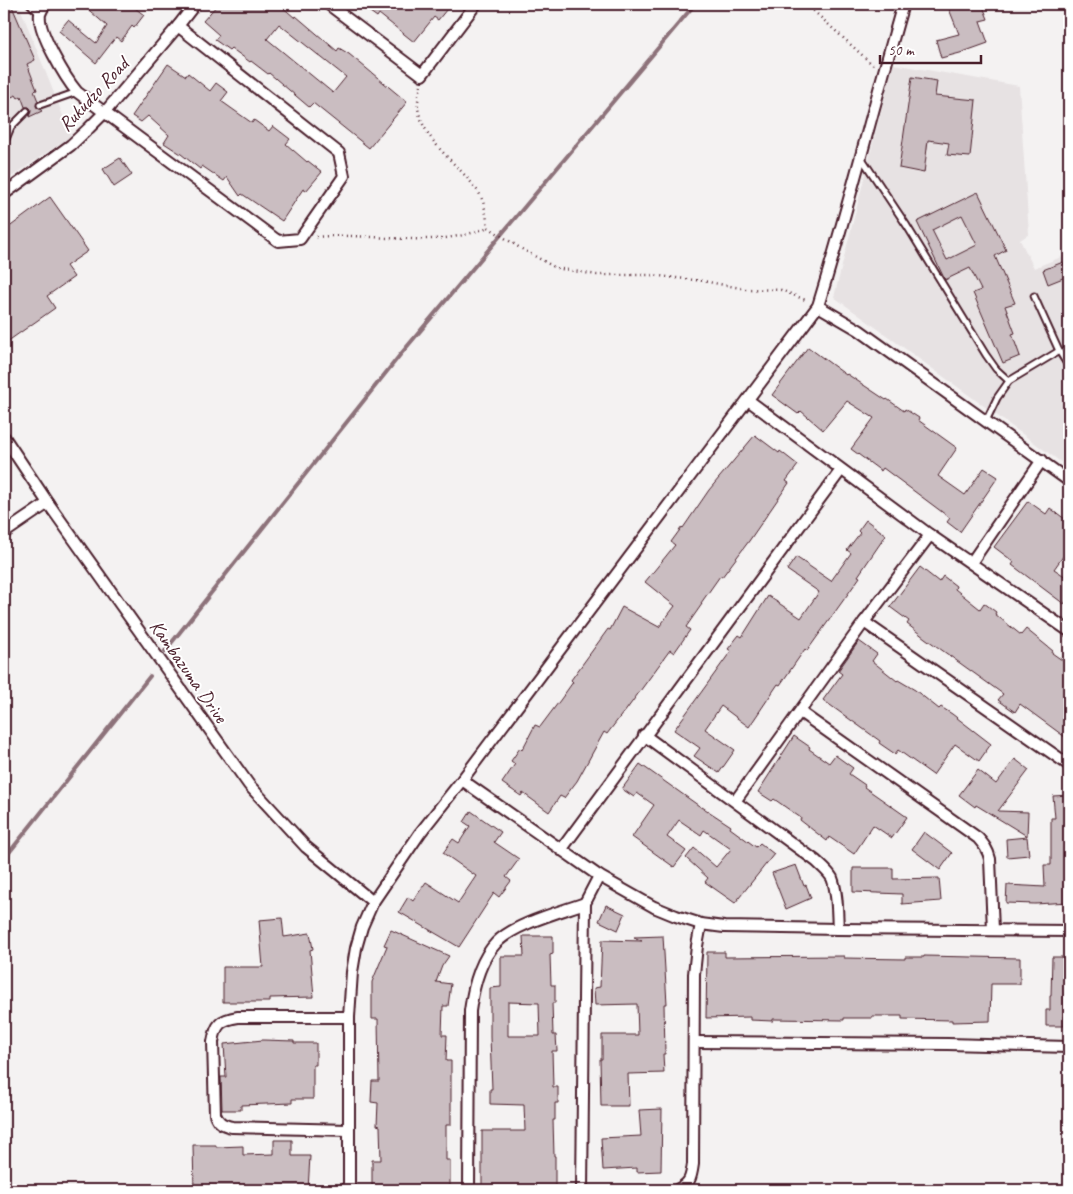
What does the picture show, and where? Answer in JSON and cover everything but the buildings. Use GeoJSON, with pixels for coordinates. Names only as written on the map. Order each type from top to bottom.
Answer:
{"type":"FeatureCollection","features":[{"type":"Feature","properties":{"kind":"street"},"geometry":{"type":"LineString","coordinates":[[46,4],[40,14],[41,25],[68,82],[77,92],[278,241],[300,239],[344,176],[339,153],[178,26]]}},
{"type":"Feature","properties":{"kind":"street","name":"Rukudzo Road"},"geometry":{"type":"LineString","coordinates":[[4,194],[71,145],[104,112],[195,4]]}},
{"type":"Feature","properties":{"kind":"street"},"geometry":{"type":"LineString","coordinates":[[328,4],[422,76],[476,4]]}},
{"type":"Feature","properties":{"kind":"street"},"geometry":{"type":"LineString","coordinates":[[349,1190],[349,1017],[352,972],[362,927],[373,902],[420,833],[462,780],[818,306],[842,230],[860,156],[903,4]]}},
{"type":"Feature","properties":{"kind":"street"},"geometry":{"type":"LineString","coordinates":[[818,306],[858,330],[1069,481]]}},
{"type":"Feature","properties":{"kind":"street"},"geometry":{"type":"LineString","coordinates":[[748,400],[930,535],[1069,631]]}},
{"type":"Feature","properties":{"kind":"street","name":"Kambazuma Drive"},"geometry":{"type":"LineString","coordinates":[[4,437],[48,503],[249,785],[306,847],[373,902]]}},
{"type":"Feature","properties":{"kind":"street"},"geometry":{"type":"LineString","coordinates":[[971,563],[1042,460]]}},
{"type":"Feature","properties":{"kind":"street"},"geometry":{"type":"LineString","coordinates":[[561,850],[841,470]]}},
{"type":"Feature","properties":{"kind":"street"},"geometry":{"type":"LineString","coordinates":[[4,533],[48,503]]}},
{"type":"Feature","properties":{"kind":"street"},"geometry":{"type":"LineString","coordinates":[[736,800],[864,622],[930,535]]}},
{"type":"Feature","properties":{"kind":"street"},"geometry":{"type":"LineString","coordinates":[[864,622],[1069,765]]}},
{"type":"Feature","properties":{"kind":"street"},"geometry":{"type":"LineString","coordinates":[[800,712],[978,838],[988,851],[990,859],[993,930]]}},
{"type":"Feature","properties":{"kind":"street"},"geometry":{"type":"LineString","coordinates":[[644,735],[736,800],[816,860],[832,878],[835,890],[838,929]]}},
{"type":"Feature","properties":{"kind":"street"},"geometry":{"type":"LineString","coordinates":[[462,780],[598,876],[654,906],[701,924],[724,927],[838,929],[1069,930]]}},
{"type":"Feature","properties":{"kind":"street"},"geometry":{"type":"LineString","coordinates":[[582,1190],[585,903],[598,876]]}},
{"type":"Feature","properties":{"kind":"street"},"geometry":{"type":"LineString","coordinates":[[469,1190],[470,1011],[478,974],[486,955],[496,942],[524,926],[585,903]]}},
{"type":"Feature","properties":{"kind":"street"},"geometry":{"type":"LineString","coordinates":[[676,1190],[691,1180],[693,1164],[694,968],[701,924]]}},
{"type":"Feature","properties":{"kind":"street"},"geometry":{"type":"LineString","coordinates":[[349,1017],[238,1017],[226,1019],[219,1024],[213,1042],[215,1114],[218,1121],[225,1126],[350,1130]]}},
{"type":"Feature","properties":{"kind":"street"},"geometry":{"type":"LineString","coordinates":[[694,1042],[1069,1047]]}},
{"type":"Feature","properties":{"kind":"lane"},"geometry":{"type":"LineString","coordinates":[[30,4],[40,14]]}},
{"type":"Feature","properties":{"kind":"lane"},"geometry":{"type":"LineString","coordinates":[[40,105],[77,92]]}},
{"type":"Feature","properties":{"kind":"lane"},"geometry":{"type":"LineString","coordinates":[[4,144],[11,127],[27,111]]}},
{"type":"Feature","properties":{"kind":"lane"},"geometry":{"type":"LineString","coordinates":[[860,156],[907,226],[986,355],[996,369],[1009,381]]}},
{"type":"Feature","properties":{"kind":"lane"},"geometry":{"type":"LineString","coordinates":[[1034,296],[1059,351],[1069,367]]}},
{"type":"Feature","properties":{"kind":"lane"},"geometry":{"type":"LineString","coordinates":[[986,421],[997,398],[1009,381],[1059,351]]}},
{"type":"Feature","properties":{"kind":"path"},"geometry":{"type":"LineString","coordinates":[[806,4],[883,74]]}},
{"type":"Feature","properties":{"kind":"path"},"geometry":{"type":"LineString","coordinates":[[422,76],[418,106],[422,123],[435,143],[478,192],[484,204],[488,227],[556,268],[597,275],[651,275],[746,289],[781,290],[818,306]]}},
{"type":"Feature","properties":{"kind":"path"},"geometry":{"type":"LineString","coordinates":[[300,239],[325,236],[410,239],[475,233],[488,227]]}},
{"type":"Feature","properties":{"kind":"shaded area"},"geometry":{"type":"Polygon","coordinates":[[[4,4],[19,5],[71,136],[4,182],[4,4]]]}},
{"type":"Feature","properties":{"kind":"shaded area"},"geometry":{"type":"Polygon","coordinates":[[[893,64],[1019,86],[1029,234],[1020,240],[1034,268],[1069,254],[1069,468],[834,297],[893,64]]]}},
{"type":"Feature","properties":{"kind":"waterway"},"geometry":{"type":"LineString","coordinates":[[165,651],[400,355],[695,4]]}},
{"type":"Feature","properties":{"kind":"waterway"},"geometry":{"type":"LineString","coordinates":[[4,859],[150,676]]}}]}
